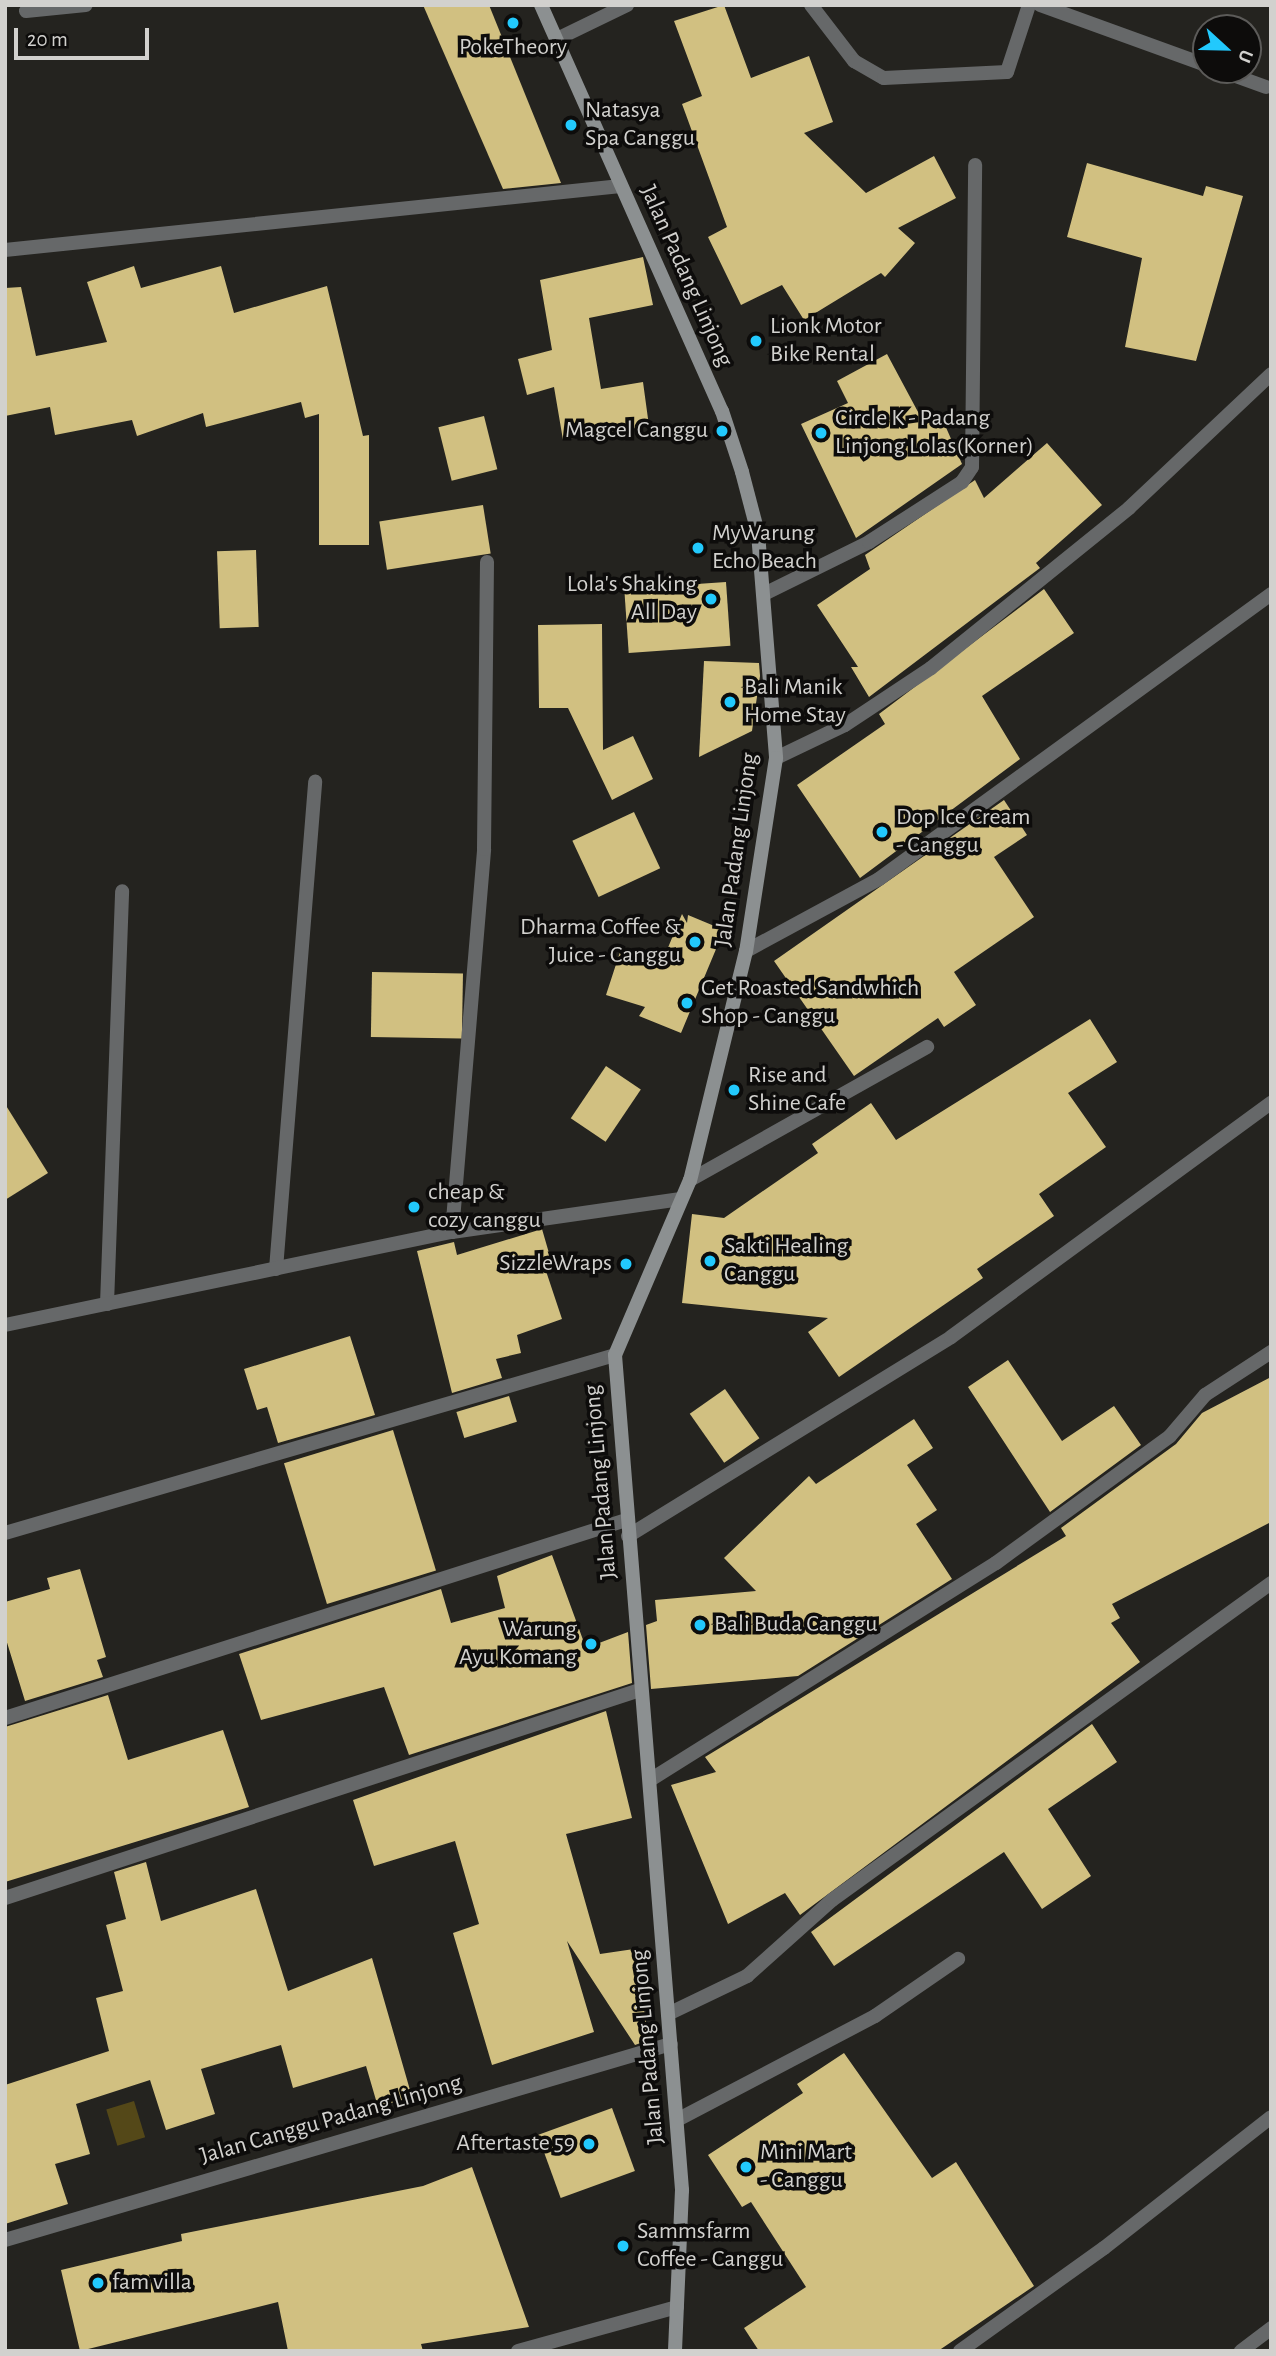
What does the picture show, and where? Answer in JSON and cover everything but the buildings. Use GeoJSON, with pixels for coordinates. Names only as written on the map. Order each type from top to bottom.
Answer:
{"type":"FeatureCollection","features":[{"type":"Feature","properties":{"kind":"street"},"geometry":{"type":"LineString","coordinates":[[26,10],[86,5]]}},
{"type":"Feature","properties":{"kind":"street","name":"Jalan Padang Linjong"},"geometry":{"type":"LineString","coordinates":[[541,5],[722,411],[758,533],[776,758],[746,951],[690,1180],[615,1355],[623,1521],[628,1536],[650,1780],[677,2120],[675,2351]]}},
{"type":"Feature","properties":{"kind":"street"},"geometry":{"type":"LineString","coordinates":[[557,39],[627,5]]}},
{"type":"Feature","properties":{"kind":"street"},"geometry":{"type":"LineString","coordinates":[[811,5],[854,61],[884,78],[1007,72],[1029,5]]}},
{"type":"Feature","properties":{"kind":"street"},"geometry":{"type":"LineString","coordinates":[[1040,5],[1192,60]]}},
{"type":"Feature","properties":{"kind":"street"},"geometry":{"type":"LineString","coordinates":[[1258,84],[1266,87]]}},
{"type":"Feature","properties":{"kind":"street"},"geometry":{"type":"LineString","coordinates":[[764,594],[869,542],[962,482],[972,467],[975,165]]}},
{"type":"Feature","properties":{"kind":"street"},"geometry":{"type":"LineString","coordinates":[[5,250],[621,186]]}},
{"type":"Feature","properties":{"kind":"street"},"geometry":{"type":"LineString","coordinates":[[776,758],[845,726],[931,668],[1129,508],[1271,374]]}},
{"type":"Feature","properties":{"kind":"street"},"geometry":{"type":"LineString","coordinates":[[452,1232],[484,849],[487,562]]}},
{"type":"Feature","properties":{"kind":"street"},"geometry":{"type":"LineString","coordinates":[[746,951],[879,879],[1271,594]]}},
{"type":"Feature","properties":{"kind":"street"},"geometry":{"type":"LineString","coordinates":[[276,1269],[315,782]]}},
{"type":"Feature","properties":{"kind":"street"},"geometry":{"type":"LineString","coordinates":[[107,1304],[122,891]]}},
{"type":"Feature","properties":{"kind":"street"},"geometry":{"type":"LineString","coordinates":[[690,1180],[927,1047]]}},
{"type":"Feature","properties":{"kind":"street"},"geometry":{"type":"LineString","coordinates":[[628,1536],[951,1337],[1271,1103]]}},
{"type":"Feature","properties":{"kind":"street"},"geometry":{"type":"LineString","coordinates":[[5,1325],[452,1232],[681,1199]]}},
{"type":"Feature","properties":{"kind":"street"},"geometry":{"type":"LineString","coordinates":[[650,1780],[996,1563],[1170,1436],[1205,1395],[1271,1352]]}},
{"type":"Feature","properties":{"kind":"street"},"geometry":{"type":"LineString","coordinates":[[5,1533],[615,1355]]}},
{"type":"Feature","properties":{"kind":"street"},"geometry":{"type":"LineString","coordinates":[[5,1718],[623,1521]]}},
{"type":"Feature","properties":{"kind":"street"},"geometry":{"type":"LineString","coordinates":[[668,2014],[747,1976],[832,1900],[1271,1583]]}},
{"type":"Feature","properties":{"kind":"street"},"geometry":{"type":"LineString","coordinates":[[5,1898],[640,1690]]}},
{"type":"Feature","properties":{"kind":"street"},"geometry":{"type":"LineString","coordinates":[[677,2120],[875,2016],[958,1959]]}},
{"type":"Feature","properties":{"kind":"street","name":"Jalan Canggu Padang Linjong"},"geometry":{"type":"LineString","coordinates":[[5,2240],[671,2044]]}},
{"type":"Feature","properties":{"kind":"street"},"geometry":{"type":"LineString","coordinates":[[960,2351],[1104,2248],[1271,2116]]}},
{"type":"Feature","properties":{"kind":"street"},"geometry":{"type":"LineString","coordinates":[[518,2351],[677,2308]]}},
{"type":"Feature","properties":{"kind":"street"},"geometry":{"type":"LineString","coordinates":[[1241,2351],[1271,2328]]}},
{"type":"Feature","properties":{"kind":"shaded area"},"geometry":{"type":"Polygon","coordinates":[[[134,2101],[145,2137],[117,2146],[106,2109],[134,2101]]]}},
{"type":"Feature","properties":{"kind":"place","name":"PokeTheory"},"geometry":{"type":"Point","coordinates":[513,23]}},
{"type":"Feature","properties":{"kind":"place","name":"Natasya Spa Canggu"},"geometry":{"type":"Point","coordinates":[571,125]}},
{"type":"Feature","properties":{"kind":"place","name":"Lionk Motor Bike Rental"},"geometry":{"type":"Point","coordinates":[756,341]}},
{"type":"Feature","properties":{"kind":"place","name":"Magcel Canggu"},"geometry":{"type":"Point","coordinates":[722,431]}},
{"type":"Feature","properties":{"kind":"place","name":"Circle K - Padang Linjong Lolas(Korner)"},"geometry":{"type":"Point","coordinates":[821,433]}},
{"type":"Feature","properties":{"kind":"place","name":"MyWarung Echo Beach"},"geometry":{"type":"Point","coordinates":[698,548]}},
{"type":"Feature","properties":{"kind":"place","name":"Lola's Shaking All Day"},"geometry":{"type":"Point","coordinates":[711,599]}},
{"type":"Feature","properties":{"kind":"place","name":"Bali Manik Home Stay"},"geometry":{"type":"Point","coordinates":[730,702]}},
{"type":"Feature","properties":{"kind":"place","name":"Dop Ice Cream - Canggu"},"geometry":{"type":"Point","coordinates":[882,832]}},
{"type":"Feature","properties":{"kind":"place","name":"Dharma Coffee & Juice - Canggu"},"geometry":{"type":"Point","coordinates":[695,942]}},
{"type":"Feature","properties":{"kind":"place","name":"Get Roasted Sandwhich Shop - Canggu"},"geometry":{"type":"Point","coordinates":[687,1003]}},
{"type":"Feature","properties":{"kind":"place","name":"Rise and Shine Cafe"},"geometry":{"type":"Point","coordinates":[734,1090]}},
{"type":"Feature","properties":{"kind":"place","name":"cheap & cozy canggu"},"geometry":{"type":"Point","coordinates":[414,1207]}},
{"type":"Feature","properties":{"kind":"place","name":"Sakti Healing Canggu"},"geometry":{"type":"Point","coordinates":[710,1261]}},
{"type":"Feature","properties":{"kind":"place","name":"SizzleWraps"},"geometry":{"type":"Point","coordinates":[626,1264]}},
{"type":"Feature","properties":{"kind":"place","name":"Bali Buda Canggu"},"geometry":{"type":"Point","coordinates":[700,1625]}},
{"type":"Feature","properties":{"kind":"place","name":"Warung Ayu Komang"},"geometry":{"type":"Point","coordinates":[591,1644]}},
{"type":"Feature","properties":{"kind":"place","name":"Aftertaste 59"},"geometry":{"type":"Point","coordinates":[589,2144]}},
{"type":"Feature","properties":{"kind":"place","name":"Mini Mart - Canggu"},"geometry":{"type":"Point","coordinates":[746,2167]}},
{"type":"Feature","properties":{"kind":"place","name":"Sammsfarm Coffee - Canggu"},"geometry":{"type":"Point","coordinates":[623,2246]}},
{"type":"Feature","properties":{"kind":"place","name":"fam villa"},"geometry":{"type":"Point","coordinates":[98,2283]}}]}
